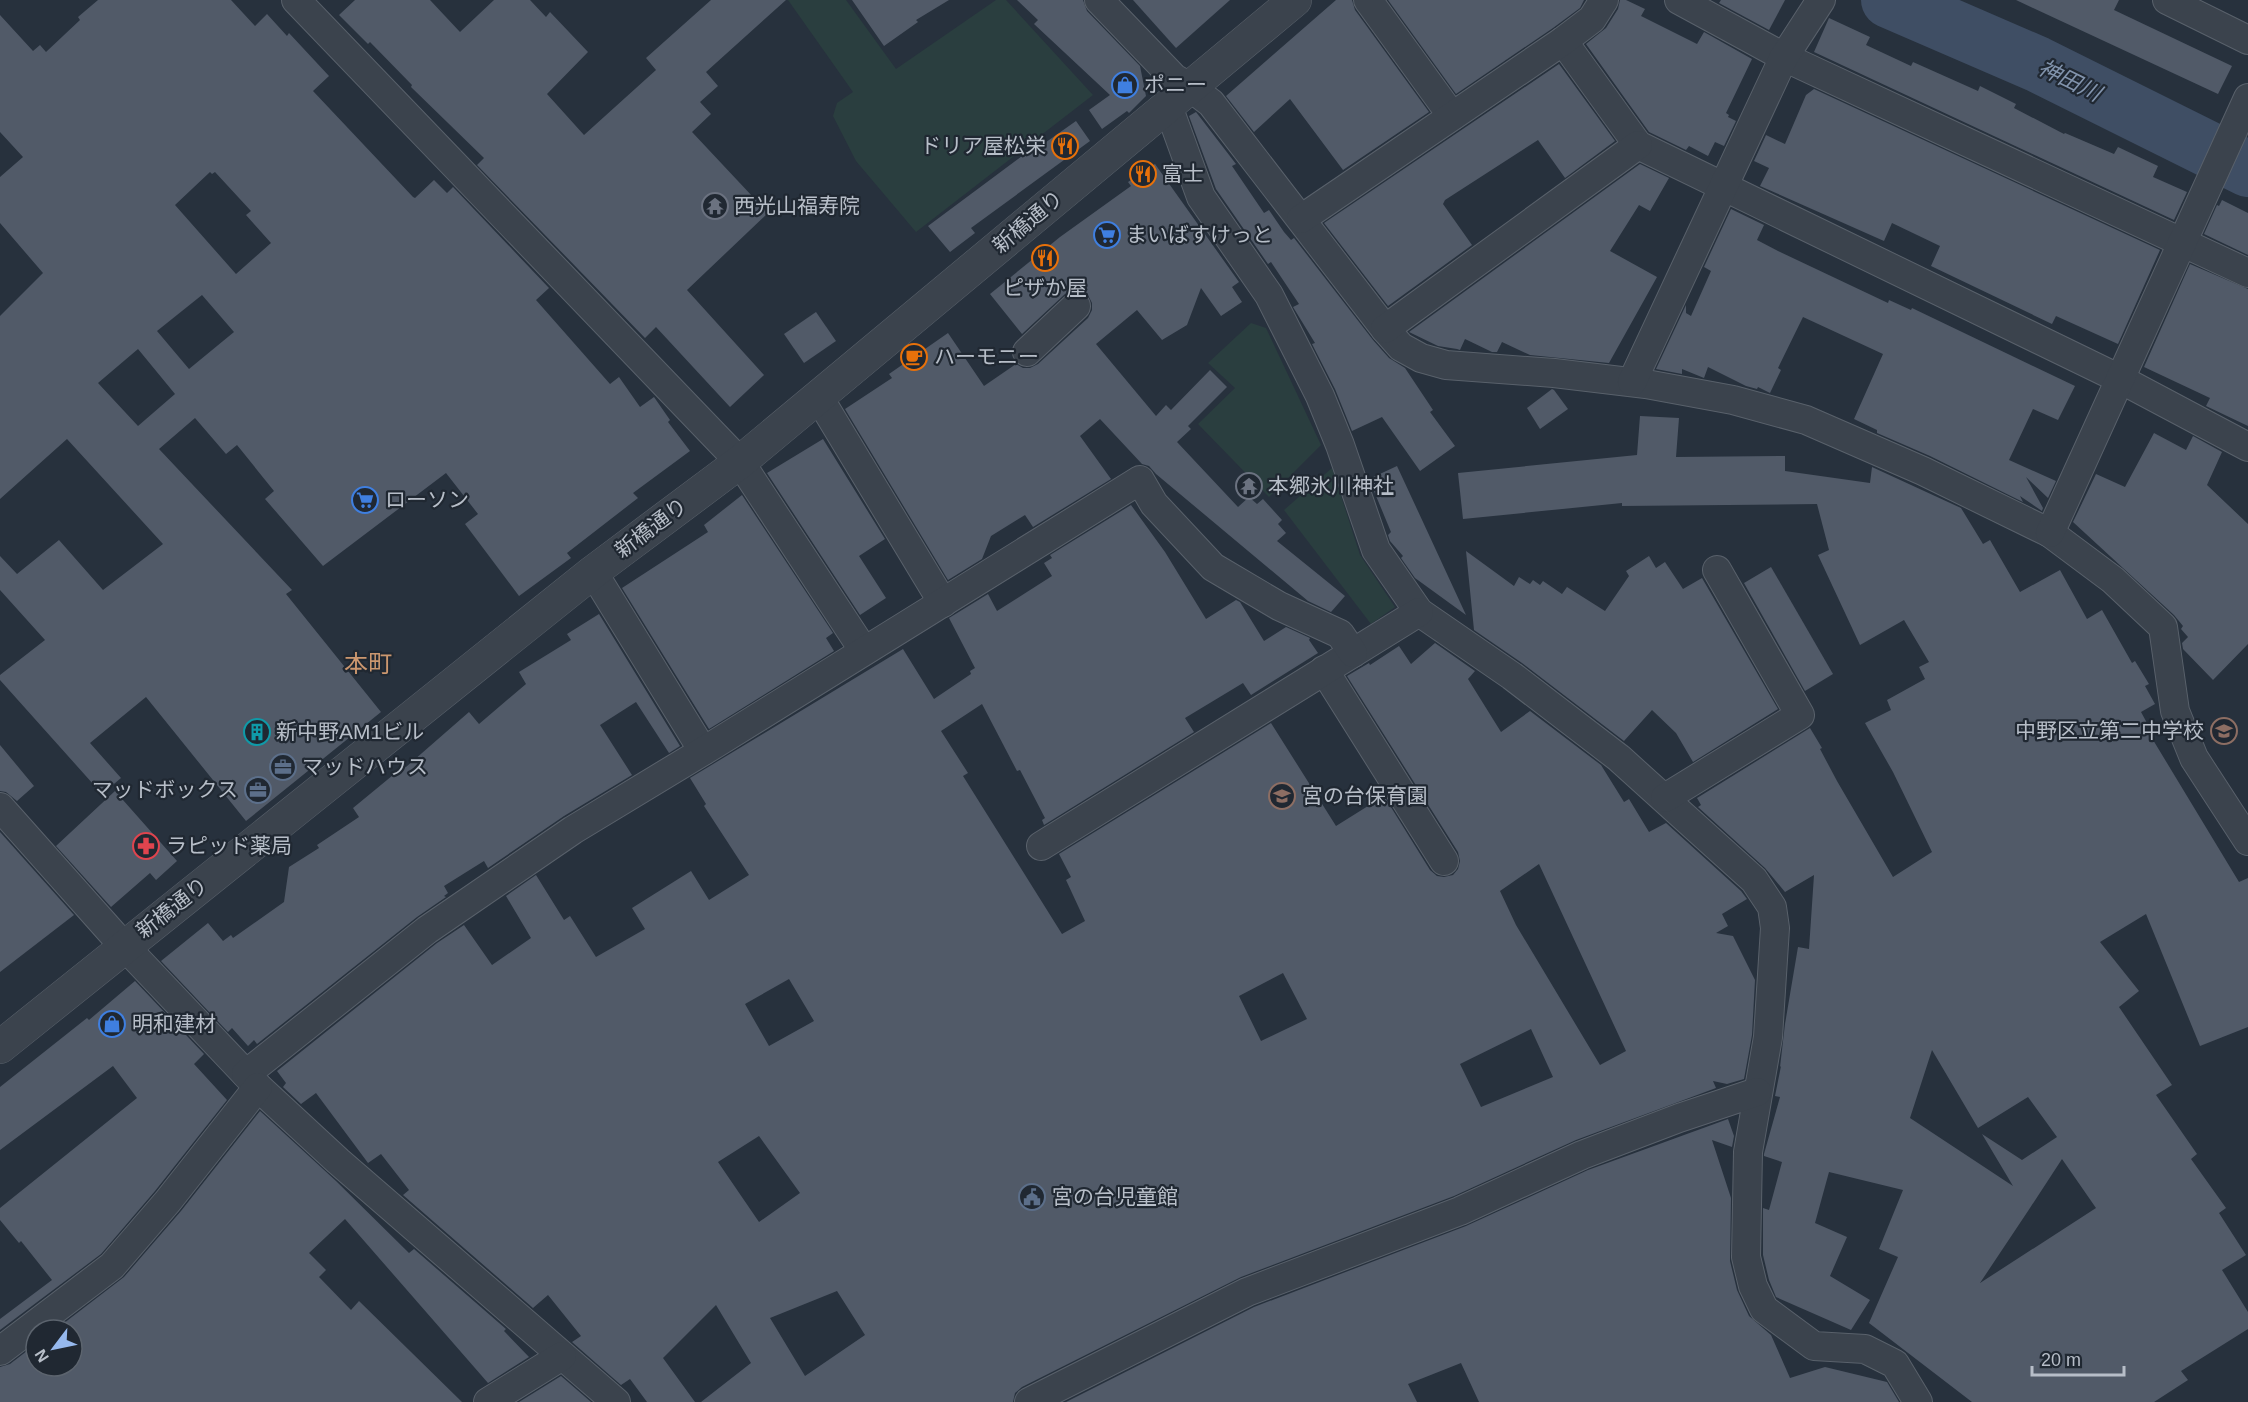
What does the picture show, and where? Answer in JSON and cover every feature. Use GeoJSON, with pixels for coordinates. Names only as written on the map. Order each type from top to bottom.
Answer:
{"type":"FeatureCollection","features":[{"type":"Feature","properties":{"kind":"street"},"geometry":{"type":"LineString","coordinates":[[296,0],[740,462],[864,651]]}},
{"type":"Feature","properties":{"kind":"street"},"geometry":{"type":"LineString","coordinates":[[1099,0],[1174,78],[1201,197],[1269,295],[1320,396],[1340,445],[1376,550],[1419,612],[1512,676],[1619,758],[1754,880],[1772,907],[1775,928],[1768,1037],[1748,1152],[1746,1257],[1753,1286],[1764,1309],[1814,1346],[1865,1349],[1895,1364],[1918,1402]]}},
{"type":"Feature","properties":{"kind":"street","name":"新橋通り"},"geometry":{"type":"LineString","coordinates":[[0,1047],[593,572],[740,462],[1295,0]]}},
{"type":"Feature","properties":{"kind":"street"},"geometry":{"type":"LineString","coordinates":[[1368,0],[1452,116]]}},
{"type":"Feature","properties":{"kind":"street"},"geometry":{"type":"LineString","coordinates":[[1301,219],[1563,41],[1592,19],[1604,0]]}},
{"type":"Feature","properties":{"kind":"street"},"geometry":{"type":"LineString","coordinates":[[1679,0],[1784,57],[2248,273]]}},
{"type":"Feature","properties":{"kind":"street"},"geometry":{"type":"LineString","coordinates":[[1632,382],[1784,57],[1821,0]]}},
{"type":"Feature","properties":{"kind":"street"},"geometry":{"type":"LineString","coordinates":[[2167,0],[2248,40]]}},
{"type":"Feature","properties":{"kind":"street"},"geometry":{"type":"LineString","coordinates":[[1563,41],[1638,145],[2120,379],[2248,447]]}},
{"type":"Feature","properties":{"kind":"street"},"geometry":{"type":"LineString","coordinates":[[1179,96],[1211,104],[1385,329],[1401,347],[1421,358],[1446,365],[1554,373],[1632,382],[1733,400],[1806,420],[1923,471],[2050,534],[2113,580],[2163,627],[2175,711],[2194,758],[2248,841]]}},
{"type":"Feature","properties":{"kind":"street"},"geometry":{"type":"LineString","coordinates":[[2050,534],[2181,241],[2242,117]]}},
{"type":"Feature","properties":{"kind":"street"},"geometry":{"type":"LineString","coordinates":[[1385,329],[1638,145]]}},
{"type":"Feature","properties":{"kind":"street"},"geometry":{"type":"LineString","coordinates":[[1027,352],[1076,306]]}},
{"type":"Feature","properties":{"kind":"street"},"geometry":{"type":"LineString","coordinates":[[818,396],[943,603]]}},
{"type":"Feature","properties":{"kind":"street"},"geometry":{"type":"LineString","coordinates":[[0,1351],[112,1266],[168,1201],[252,1080],[427,930],[573,830],[1140,480],[1155,504],[1213,567],[1279,606],[1340,634],[1353,653]]}},
{"type":"Feature","properties":{"kind":"street"},"geometry":{"type":"LineString","coordinates":[[1665,798],[1800,715],[1717,570]]}},
{"type":"Feature","properties":{"kind":"street"},"geometry":{"type":"LineString","coordinates":[[593,572],[703,751]]}},
{"type":"Feature","properties":{"kind":"street"},"geometry":{"type":"LineString","coordinates":[[1041,846],[1419,612]]}},
{"type":"Feature","properties":{"kind":"street"},"geometry":{"type":"LineString","coordinates":[[1324,670],[1444,861]]}},
{"type":"Feature","properties":{"kind":"street"},"geometry":{"type":"LineString","coordinates":[[0,807],[124,946],[252,1080],[338,1161],[616,1402]]}},
{"type":"Feature","properties":{"kind":"street"},"geometry":{"type":"LineString","coordinates":[[1029,1402],[1247,1292],[1461,1211],[1582,1155],[1679,1118],[1757,1092]]}},
{"type":"Feature","properties":{"kind":"street"},"geometry":{"type":"LineString","coordinates":[[488,1402],[562,1356]]}},
{"type":"Feature","properties":{"kind":"green space"},"geometry":{"type":"Polygon","coordinates":[[[788,0],[846,0],[896,69],[996,0],[1006,0],[1093,95],[916,232],[856,161],[833,116],[837,103],[853,92],[788,0]]]}},
{"type":"Feature","properties":{"kind":"green space"},"geometry":{"type":"Polygon","coordinates":[[[1251,323],[1266,328],[1321,445],[1269,497],[1198,424],[1235,388],[1208,363],[1251,323]]]}},
{"type":"Feature","properties":{"kind":"green space"},"geometry":{"type":"Polygon","coordinates":[[[1332,468],[1360,555],[1395,607],[1371,624],[1284,510],[1332,468]]]}},
{"type":"Feature","properties":{"kind":"building"},"geometry":{"type":"Polygon","coordinates":[[[98,0],[231,0],[255,26],[267,14],[287,36],[289,33],[329,76],[313,91],[413,197],[415,198],[434,180],[447,193],[453,187],[549,288],[536,300],[610,384],[619,377],[640,407],[654,397],[670,420],[668,422],[690,451],[633,493],[638,498],[567,553],[571,558],[519,596],[465,524],[478,514],[446,473],[323,566],[265,499],[274,491],[237,445],[226,454],[195,418],[159,449],[292,590],[286,594],[381,712],[246,821],[146,697],[90,743],[121,778],[102,794],[0,680],[0,675],[45,640],[0,590],[0,556],[17,574],[59,540],[103,590],[163,544],[67,439],[0,499],[0,316],[43,273],[0,223],[0,177],[23,157],[0,132],[0,15],[33,51],[40,45],[46,52],[80,20],[78,17],[98,0]],[[210,172],[175,205],[236,274],[271,243],[246,215],[251,211],[215,172],[212,174],[210,172]],[[202,295],[157,331],[189,369],[234,332],[202,295]],[[138,349],[98,383],[138,426],[175,394],[138,349]]]}},
{"type":"Feature","properties":{"kind":"building"},"geometry":{"type":"Polygon","coordinates":[[[355,0],[430,0],[460,32],[494,0],[530,0],[546,17],[550,12],[588,52],[547,94],[584,135],[656,70],[646,58],[711,0],[786,0],[706,72],[718,86],[700,102],[711,114],[692,132],[768,213],[687,290],[764,375],[730,407],[656,327],[645,338],[477,165],[484,158],[411,87],[412,85],[370,42],[368,44],[339,15],[355,0]]]}},
{"type":"Feature","properties":{"kind":"building"},"geometry":{"type":"Polygon","coordinates":[[[852,0],[949,0],[916,20],[918,22],[884,46],[852,0]]]}},
{"type":"Feature","properties":{"kind":"building"},"geometry":{"type":"Polygon","coordinates":[[[1017,0],[1083,0],[1087,11],[1140,66],[1146,96],[1129,113],[1127,111],[1102,129],[1089,110],[1110,95],[1034,24],[1038,20],[1017,0]]]}},
{"type":"Feature","properties":{"kind":"building"},"geometry":{"type":"Polygon","coordinates":[[[1133,0],[1230,0],[1176,48],[1133,0]]]}},
{"type":"Feature","properties":{"kind":"building"},"geometry":{"type":"Polygon","coordinates":[[[1336,0],[1352,0],[1355,10],[1429,112],[1343,170],[1290,99],[1254,132],[1226,96],[1336,0]]]}},
{"type":"Feature","properties":{"kind":"building"},"geometry":{"type":"Polygon","coordinates":[[[1388,0],[1584,0],[1580,8],[1553,28],[1456,94],[1388,0]]]}},
{"type":"Feature","properties":{"kind":"building"},"geometry":{"type":"Polygon","coordinates":[[[1620,0],[1626,0],[1645,9],[1641,16],[1697,44],[1704,32],[1752,59],[1726,113],[1728,117],[1736,121],[1724,146],[1715,142],[1708,156],[1689,146],[1686,150],[1649,132],[1586,44],[1606,28],[1618,9],[1620,0]]]}},
{"type":"Feature","properties":{"kind":"building"},"geometry":{"type":"Polygon","coordinates":[[[1721,0],[1785,0],[1769,30],[1719,3],[1721,0]]]}},
{"type":"Feature","properties":{"kind":"building"},"geometry":{"type":"Polygon","coordinates":[[[2016,0],[2119,0],[2114,10],[2232,66],[2218,94],[2016,0]]]}},
{"type":"Feature","properties":{"kind":"building"},"geometry":{"type":"Polygon","coordinates":[[[1829,18],[1870,37],[1866,45],[1911,66],[1913,62],[1978,91],[1980,86],[2016,104],[2014,108],[2064,134],[2114,154],[2118,147],[2158,166],[2153,177],[2187,192],[2174,220],[1814,52],[1829,18]]]}},
{"type":"Feature","properties":{"kind":"building"},"geometry":{"type":"Polygon","coordinates":[[[1559,64],[1615,141],[1565,178],[1538,140],[1445,200],[1443,204],[1472,245],[1388,306],[1324,223],[1559,64]]]}},
{"type":"Feature","properties":{"kind":"building"},"geometry":{"type":"Polygon","coordinates":[[[1814,89],[2160,250],[2118,344],[2056,316],[2052,324],[1931,266],[1940,246],[1892,223],[1884,241],[1760,186],[1769,168],[1754,161],[1766,135],[1785,144],[1806,95],[1814,89]]]}},
{"type":"Feature","properties":{"kind":"building"},"geometry":{"type":"Polygon","coordinates":[[[1196,112],[1236,164],[1232,166],[1264,213],[1269,210],[1291,240],[1294,238],[1373,340],[1389,358],[1405,368],[1433,410],[1430,412],[1455,446],[1420,471],[1382,417],[1352,431],[1335,389],[1312,344],[1315,343],[1293,307],[1299,304],[1271,262],[1268,264],[1216,189],[1189,116],[1196,112]]]}},
{"type":"Feature","properties":{"kind":"building"},"geometry":{"type":"Polygon","coordinates":[[[1076,121],[1090,141],[971,228],[975,233],[950,252],[928,226],[1030,150],[1032,152],[1076,121]]]}},
{"type":"Feature","properties":{"kind":"building"},"geometry":{"type":"Polygon","coordinates":[[[1155,164],[1239,282],[1232,287],[1242,302],[1221,316],[1201,288],[1187,325],[1162,340],[1137,310],[1096,344],[1156,416],[1166,405],[1171,410],[1210,370],[1227,387],[1188,426],[1191,429],[1177,442],[1238,507],[1249,497],[1257,504],[1263,499],[1282,520],[1278,524],[1286,533],[1277,541],[1345,596],[1331,612],[1308,601],[1149,466],[1142,464],[1100,419],[1080,436],[1111,479],[1033,527],[1025,515],[991,536],[982,559],[948,580],[845,409],[892,378],[889,374],[948,333],[984,386],[1016,364],[1023,368],[1030,368],[1038,364],[1088,318],[1092,310],[1092,303],[1088,295],[1080,290],[1073,290],[1065,294],[1022,334],[990,294],[1060,237],[1131,186],[1128,182],[1155,164]]]}},
{"type":"Feature","properties":{"kind":"building"},"geometry":{"type":"Polygon","coordinates":[[[1640,164],[1669,178],[1650,211],[1639,205],[1610,251],[1657,277],[1609,363],[1530,355],[1502,342],[1497,352],[1492,352],[1465,339],[1460,350],[1438,346],[1409,332],[1640,164]]]}},
{"type":"Feature","properties":{"kind":"building"},"geometry":{"type":"Polygon","coordinates":[[[2222,200],[2248,213],[2248,255],[2204,234],[2217,205],[2219,206],[2222,200]]]}},
{"type":"Feature","properties":{"kind":"building"},"geometry":{"type":"Polygon","coordinates":[[[1731,209],[1764,225],[1757,240],[1778,251],[1888,303],[1889,300],[1911,310],[1912,308],[2075,386],[2058,420],[2033,409],[2009,460],[2056,481],[2048,498],[2026,477],[2043,508],[2042,511],[2020,496],[2023,502],[1930,456],[1877,433],[1877,430],[1854,419],[1883,354],[1803,317],[1778,368],[1781,370],[1770,393],[1758,387],[1757,389],[1746,386],[1708,367],[1704,378],[1682,369],[1682,374],[1656,369],[1686,305],[1686,313],[1691,316],[1711,271],[1704,267],[1731,209]]]}},
{"type":"Feature","properties":{"kind":"building"},"geometry":{"type":"Polygon","coordinates":[[[2190,264],[2248,289],[2248,426],[2206,406],[2210,398],[2144,367],[2190,264]]]}},
{"type":"Feature","properties":{"kind":"building"},"geometry":{"type":"Polygon","coordinates":[[[816,312],[836,341],[804,363],[784,334],[816,312]]]}},
{"type":"Feature","properties":{"kind":"building"},"geometry":{"type":"Polygon","coordinates":[[[1552,389],[1568,409],[1540,429],[1527,408],[1552,389]]]}},
{"type":"Feature","properties":{"kind":"building"},"geometry":{"type":"Polygon","coordinates":[[[1640,416],[1679,418],[1676,457],[1785,456],[1785,471],[1870,483],[1872,467],[1961,508],[1983,544],[1990,540],[2020,592],[2060,570],[2087,619],[2102,610],[2132,663],[2135,661],[2149,684],[2145,686],[2155,704],[2141,712],[2147,723],[2144,725],[2239,882],[2248,878],[2248,1027],[2200,1046],[2146,914],[2100,942],[2139,991],[2119,1007],[2172,1085],[2156,1095],[2197,1154],[2191,1159],[2226,1208],[2219,1213],[2246,1255],[2222,1270],[2248,1312],[2248,1329],[2181,1371],[2188,1380],[2154,1402],[1972,1402],[1869,1323],[1898,1257],[1879,1249],[1903,1190],[1829,1172],[1815,1223],[1847,1237],[1830,1276],[1870,1300],[1851,1330],[1776,1297],[1763,1255],[1763,1208],[1769,1210],[1782,1162],[1764,1156],[1764,1154],[1780,1097],[1775,1096],[1798,947],[1809,949],[1814,875],[1785,892],[1765,868],[1698,807],[1701,805],[1697,798],[1810,728],[1837,781],[1893,877],[1932,852],[1893,772],[1865,723],[1891,710],[1887,700],[1925,679],[1919,667],[1929,662],[1904,620],[1860,645],[1818,555],[1829,550],[1817,504],[1622,506],[1622,503],[1463,519],[1458,473],[1637,455],[1640,416]],[[1932,1050],[1910,1118],[2013,1186],[1982,1134],[2022,1160],[2057,1137],[2028,1097],[1978,1128],[1932,1050]],[[2062,1159],[2028,1211],[1980,1283],[2096,1208],[2062,1159]]]}},
{"type":"Feature","properties":{"kind":"building"},"geometry":{"type":"Polygon","coordinates":[[[2154,433],[2186,450],[2193,436],[2222,452],[2207,485],[2248,524],[2248,644],[2213,680],[2183,649],[2182,643],[2188,637],[2174,615],[2073,522],[2096,474],[2125,487],[2154,433]]]}},
{"type":"Feature","properties":{"kind":"building"},"geometry":{"type":"Polygon","coordinates":[[[823,439],[885,539],[859,556],[886,598],[860,615],[767,473],[823,439]]]}},
{"type":"Feature","properties":{"kind":"building"},"geometry":{"type":"Polygon","coordinates":[[[1397,466],[1466,615],[1415,578],[1401,558],[1403,556],[1390,541],[1388,535],[1391,532],[1369,479],[1397,466]]]}},
{"type":"Feature","properties":{"kind":"building"},"geometry":{"type":"Polygon","coordinates":[[[742,495],[833,633],[826,638],[834,651],[709,729],[622,588],[708,532],[704,525],[742,495]]]}},
{"type":"Feature","properties":{"kind":"building"},"geometry":{"type":"Polygon","coordinates":[[[1131,505],[1165,552],[1206,619],[1236,600],[1240,602],[1264,641],[1286,627],[1310,638],[1309,640],[1318,653],[1251,695],[1243,683],[1185,718],[1194,732],[1044,825],[1042,820],[1045,818],[982,704],[941,731],[968,773],[963,776],[1062,934],[1085,921],[1066,880],[1071,877],[1059,854],[1271,723],[1336,826],[1384,796],[1430,870],[1437,876],[1453,875],[1460,861],[1458,852],[1347,676],[1369,663],[1370,665],[1399,646],[1411,664],[1435,643],[1475,671],[1468,679],[1501,732],[1530,711],[1601,765],[1624,802],[1629,799],[1649,832],[1666,823],[1747,899],[1722,914],[1728,926],[1716,933],[1733,936],[1755,980],[1752,1035],[1744,1079],[1727,1084],[1713,1081],[1716,1088],[1576,1140],[1454,1196],[1241,1277],[1022,1387],[1015,1393],[1013,1402],[701,1402],[751,1363],[716,1305],[663,1358],[695,1402],[647,1402],[630,1379],[621,1385],[572,1342],[581,1336],[548,1295],[533,1308],[403,1195],[409,1190],[381,1154],[368,1163],[316,1093],[301,1104],[283,1087],[286,1083],[277,1071],[437,943],[464,925],[492,965],[531,938],[506,896],[536,875],[564,920],[570,916],[596,957],[645,929],[632,908],[691,871],[709,900],[749,875],[704,806],[706,804],[690,778],[903,649],[934,699],[971,674],[970,671],[975,668],[949,618],[988,594],[997,611],[1052,576],[1044,563],[1052,558],[1050,555],[1131,505]],[[1539,864],[1500,891],[1516,925],[1600,1065],[1626,1051],[1539,864]],[[1283,973],[1239,996],[1261,1041],[1307,1019],[1283,973]],[[789,979],[745,1004],[769,1046],[814,1021],[789,979]],[[1531,1029],[1460,1064],[1481,1107],[1553,1077],[1531,1029]],[[759,1136],[718,1162],[759,1222],[800,1193],[759,1136]],[[837,1291],[770,1318],[805,1376],[865,1335],[837,1291]]]}},
{"type":"Feature","properties":{"kind":"building"},"geometry":{"type":"Polygon","coordinates":[[[1466,551],[1514,586],[1519,577],[1530,584],[1533,580],[1540,585],[1543,581],[1562,594],[1567,587],[1605,611],[1629,576],[1626,571],[1649,556],[1656,568],[1665,562],[1683,589],[1702,578],[1778,709],[1693,762],[1676,733],[1652,710],[1624,741],[1522,663],[1474,630],[1466,551]]]}},
{"type":"Feature","properties":{"kind":"building"},"geometry":{"type":"Polygon","coordinates":[[[1771,567],[1833,674],[1805,691],[1744,583],[1771,567]]]}},
{"type":"Feature","properties":{"kind":"building"},"geometry":{"type":"Polygon","coordinates":[[[599,614],[680,746],[669,753],[636,702],[600,725],[632,775],[564,816],[488,868],[484,861],[444,886],[448,893],[444,896],[446,897],[417,917],[257,1044],[254,1040],[248,1046],[232,1028],[228,1032],[161,961],[208,923],[223,941],[231,935],[233,938],[284,902],[289,867],[319,848],[317,845],[359,817],[353,808],[404,766],[406,767],[469,712],[479,724],[526,684],[519,672],[571,640],[567,634],[599,614]]]}},
{"type":"Feature","properties":{"kind":"building"},"geometry":{"type":"Polygon","coordinates":[[[0,745],[34,786],[17,801],[6,792],[0,791],[0,745]]]}},
{"type":"Feature","properties":{"kind":"building"},"geometry":{"type":"Polygon","coordinates":[[[115,791],[177,861],[156,880],[150,873],[111,907],[56,846],[115,791]]]}},
{"type":"Feature","properties":{"kind":"building"},"geometry":{"type":"Polygon","coordinates":[[[0,832],[74,915],[0,972],[0,832]]]}},
{"type":"Feature","properties":{"kind":"building"},"geometry":{"type":"Polygon","coordinates":[[[135,981],[204,1054],[194,1064],[227,1100],[155,1191],[101,1254],[0,1330],[0,1319],[52,1280],[21,1241],[19,1243],[0,1220],[0,1208],[137,1098],[113,1066],[0,1150],[0,1087],[87,1018],[89,1020],[135,981]]]}},
{"type":"Feature","properties":{"kind":"building"},"geometry":{"type":"Polygon","coordinates":[[[260,1111],[409,1253],[414,1249],[506,1329],[504,1331],[529,1357],[488,1383],[345,1219],[309,1253],[326,1270],[319,1277],[351,1310],[359,1301],[462,1402],[0,1402],[0,1367],[10,1364],[24,1353],[24,1378],[84,1378],[84,1318],[71,1318],[124,1277],[181,1211],[260,1111]]]}},
{"type":"Feature","properties":{"kind":"building"},"geometry":{"type":"Polygon","coordinates":[[[1728,1119],[1734,1136],[1732,1147],[1712,1140],[1731,1198],[1730,1261],[1737,1290],[1749,1316],[1771,1335],[1790,1378],[1825,1367],[1887,1382],[1899,1402],[1479,1402],[1461,1363],[1408,1384],[1417,1402],[1066,1402],[1254,1307],[1466,1226],[1588,1170],[1728,1119]]]}},
{"type":"Feature","properties":{"kind":"building"},"geometry":{"type":"Polygon","coordinates":[[[561,1376],[591,1402],[519,1402],[561,1376]]]}},
{"type":"Feature","properties":{"kind":"waterway","name":"神田川"},"geometry":{"type":"LineString","coordinates":[[1889,0],[2037,64],[2248,169]]}},
{"type":"Feature","properties":{"kind":"place","name":"ポニー"},"geometry":{"type":"Point","coordinates":[1125,85]}},
{"type":"Feature","properties":{"kind":"place","name":"ドリア屋松栄"},"geometry":{"type":"Point","coordinates":[1065,146]}},
{"type":"Feature","properties":{"kind":"place","name":"富士"},"geometry":{"type":"Point","coordinates":[1143,174]}},
{"type":"Feature","properties":{"kind":"place","name":"西光山福寿院"},"geometry":{"type":"Point","coordinates":[715,206]}},
{"type":"Feature","properties":{"kind":"place","name":"まいばすけっと"},"geometry":{"type":"Point","coordinates":[1107,235]}},
{"type":"Feature","properties":{"kind":"place","name":"ピザか屋"},"geometry":{"type":"Point","coordinates":[1045,258]}},
{"type":"Feature","properties":{"kind":"place","name":"ハーモニー"},"geometry":{"type":"Point","coordinates":[914,357]}},
{"type":"Feature","properties":{"kind":"place","name":"本郷氷川神社"},"geometry":{"type":"Point","coordinates":[1249,486]}},
{"type":"Feature","properties":{"kind":"place","name":"ローソン"},"geometry":{"type":"Point","coordinates":[365,500]}},
{"type":"Feature","properties":{"kind":"place","name":"中野区立第二中学校"},"geometry":{"type":"Point","coordinates":[2224,731]}},
{"type":"Feature","properties":{"kind":"place","name":"新中野AM1ビル"},"geometry":{"type":"Point","coordinates":[257,732]}},
{"type":"Feature","properties":{"kind":"place","name":"マッドハウス"},"geometry":{"type":"Point","coordinates":[283,767]}},
{"type":"Feature","properties":{"kind":"place","name":"マッドボックス"},"geometry":{"type":"Point","coordinates":[258,790]}},
{"type":"Feature","properties":{"kind":"place","name":"宮の台保育園"},"geometry":{"type":"Point","coordinates":[1282,796]}},
{"type":"Feature","properties":{"kind":"place","name":"ラピッド薬局"},"geometry":{"type":"Point","coordinates":[146,846]}},
{"type":"Feature","properties":{"kind":"place","name":"明和建材"},"geometry":{"type":"Point","coordinates":[112,1024]}},
{"type":"Feature","properties":{"kind":"place","name":"宮の台児童館"},"geometry":{"type":"Point","coordinates":[1032,1197]}},
{"type":"Feature","properties":{"kind":"district","name":"本町"},"geometry":{"type":"Point","coordinates":[368,664]}}]}
